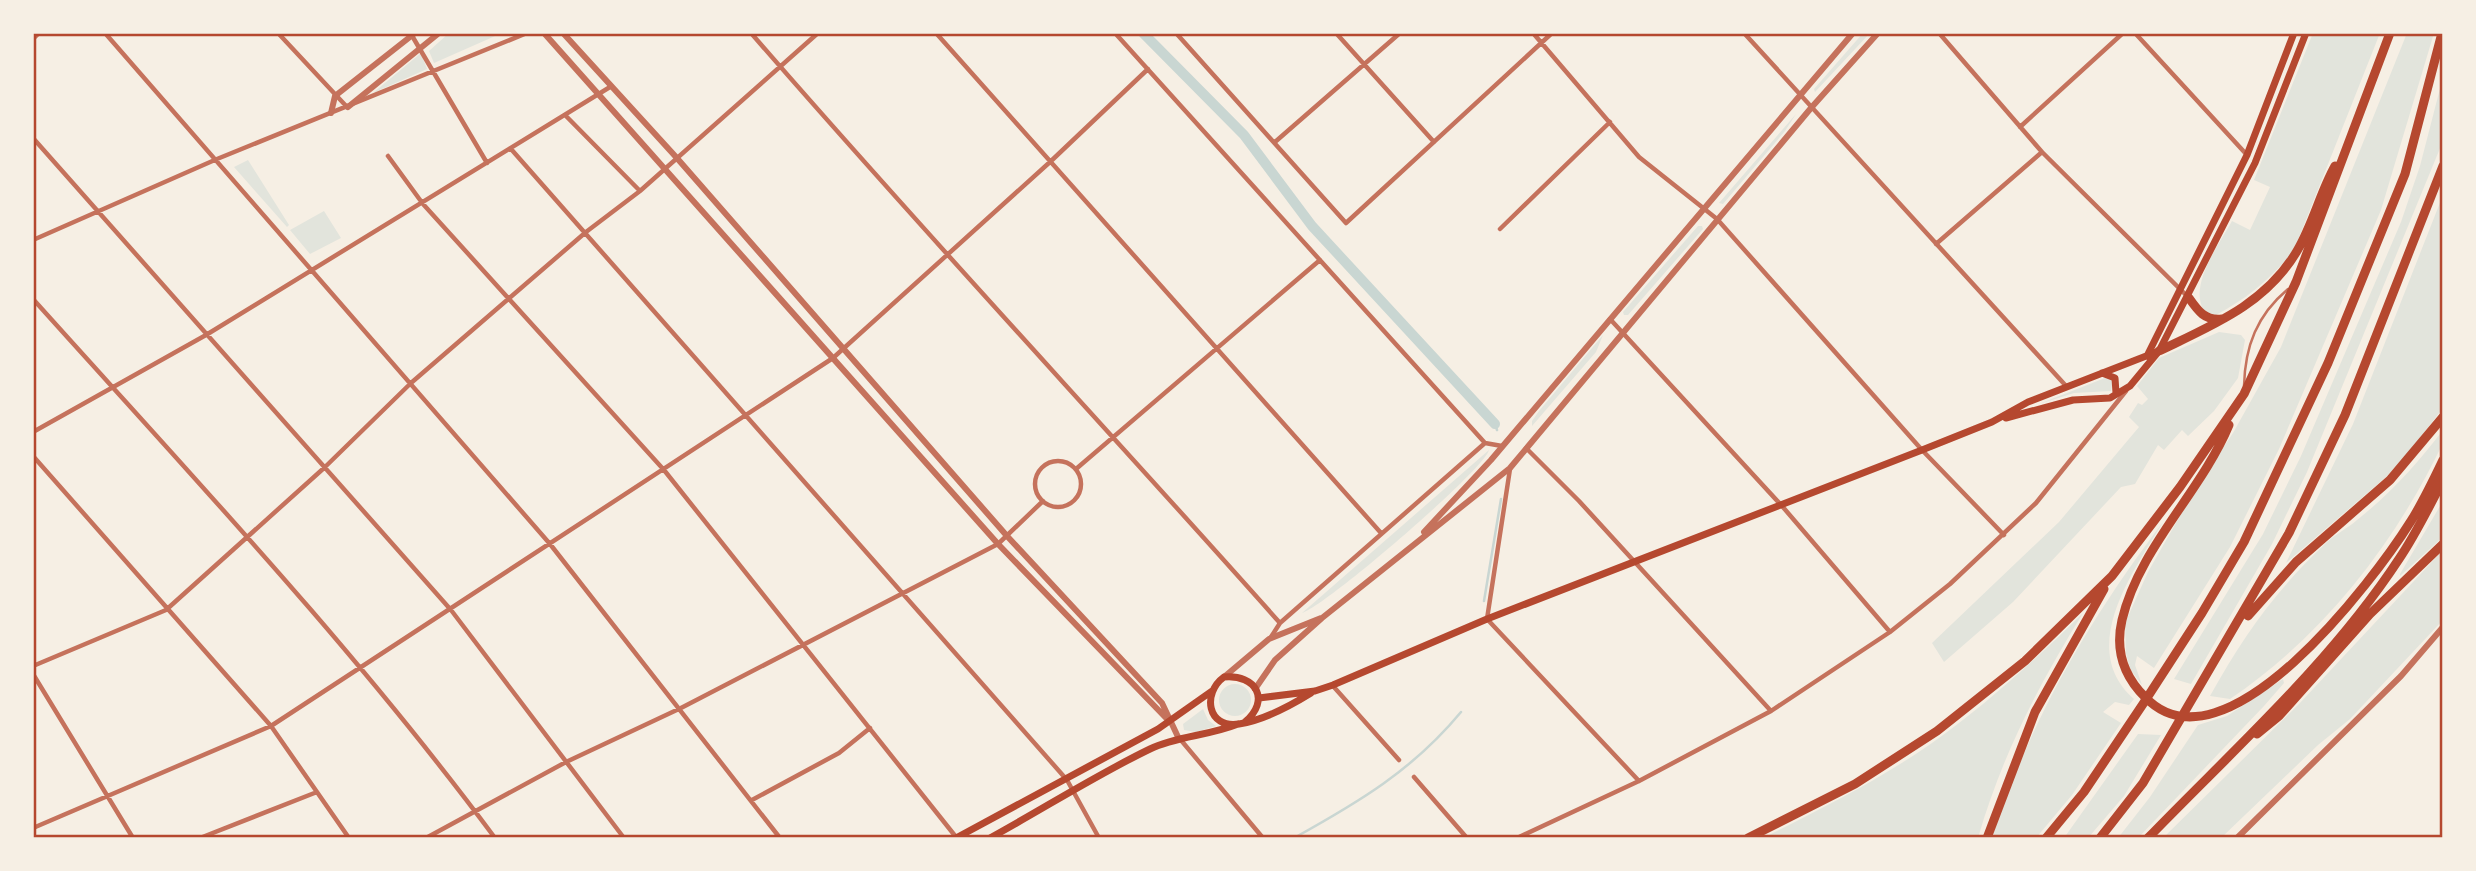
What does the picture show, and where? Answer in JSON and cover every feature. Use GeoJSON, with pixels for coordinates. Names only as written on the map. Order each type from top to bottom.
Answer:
{"type":"FeatureCollection","features":[{"type":"Feature","properties":{"kind":"highway"},"geometry":{"type":"LineString","coordinates":[[1987,838],[2035,712],[2112,576],[2244,394],[2296,282],[2347,143],[2393,33]]}},
{"type":"Feature","properties":{"kind":"highway"},"geometry":{"type":"LineString","coordinates":[[2046,838],[2084,792],[2244,542],[2328,363],[2405,174],[2442,33]]}},
{"type":"Feature","properties":{"kind":"highway"},"geometry":{"type":"LineString","coordinates":[[2159,351],[2227,318],[2259,297],[2279,278],[2298,248],[2329,176],[2347,143]]}},
{"type":"Feature","properties":{"kind":"highway"},"geometry":{"type":"LineString","coordinates":[[2100,838],[2134,797],[2201,687],[2235,630],[2321,469],[2443,166]]}},
{"type":"Feature","properties":{"kind":"highway"},"geometry":{"type":"LineString","coordinates":[[2185,294],[2207,318],[2227,318]]}},
{"type":"Feature","properties":{"kind":"highway"},"geometry":{"type":"LineString","coordinates":[[2236,407],[2225,435],[2149,560],[2122,619],[2120,652],[2126,672],[2150,703],[2175,714],[2213,715],[2231,709],[2277,676],[2303,652],[2384,559],[2411,522],[2443,460]]}},
{"type":"Feature","properties":{"kind":"highway"},"geometry":{"type":"LineString","coordinates":[[2235,630],[2296,562],[2390,480],[2443,417]]}},
{"type":"Feature","properties":{"kind":"highway"},"geometry":{"type":"LineString","coordinates":[[2148,838],[2300,681],[2378,589],[2410,542],[2443,480]]}},
{"type":"Feature","properties":{"kind":"highway"},"geometry":{"type":"LineString","coordinates":[[2227,759],[2279,716],[2370,614],[2443,544]]}},
{"type":"Feature","properties":{"kind":"highway"},"geometry":{"type":"LineString","coordinates":[[1748,838],[1855,784],[1937,731],[2025,661],[2112,576]]}},
{"type":"Feature","properties":{"kind":"main road"},"geometry":{"type":"LineString","coordinates":[[1992,422],[2073,400],[2110,398],[2130,386],[2159,351],[2247,155],[2294,33]]}},
{"type":"Feature","properties":{"kind":"main road"},"geometry":{"type":"LineString","coordinates":[[2147,356],[2185,294],[2255,163],[2306,33]]}},
{"type":"Feature","properties":{"kind":"main road"},"geometry":{"type":"LineString","coordinates":[[990,838],[1150,749],[1180,739],[1216,733],[1278,711],[1315,691],[1487,619],[1782,506],[1992,422],[2067,387],[2159,351]]}},
{"type":"Feature","properties":{"kind":"main road"},"geometry":{"type":"LineString","coordinates":[[2099,374],[2107,373],[2116,378],[2116,393]]}},
{"type":"Feature","properties":{"kind":"main road"},"geometry":{"type":"LineString","coordinates":[[956,838],[1067,780],[1169,721],[1212,691],[1224,677],[1240,675],[1250,680],[1259,698],[1256,710],[1242,723]]}},
{"type":"Feature","properties":{"kind":"main road"},"geometry":{"type":"LineString","coordinates":[[1212,691],[1209,705],[1216,718],[1242,723]]}},
{"type":"Feature","properties":{"kind":"main road"},"geometry":{"type":"LineString","coordinates":[[1259,698],[1315,691]]}},
{"type":"Feature","properties":{"kind":"street"},"geometry":{"type":"LineString","coordinates":[[33,38],[39,33]]}},
{"type":"Feature","properties":{"kind":"street"},"geometry":{"type":"LineString","coordinates":[[105,33],[550,544],[681,708],[780,838]]}},
{"type":"Feature","properties":{"kind":"street"},"geometry":{"type":"LineString","coordinates":[[278,33],[348,107]]}},
{"type":"Feature","properties":{"kind":"street"},"geometry":{"type":"LineString","coordinates":[[348,107],[439,33]]}},
{"type":"Feature","properties":{"kind":"street"},"geometry":{"type":"LineString","coordinates":[[33,240],[217,159],[527,33]]}},
{"type":"Feature","properties":{"kind":"street"},"geometry":{"type":"LineString","coordinates":[[544,33],[998,544],[1169,721]]}},
{"type":"Feature","properties":{"kind":"street"},"geometry":{"type":"LineString","coordinates":[[563,33],[676,157],[1007,536],[1161,703],[1180,739],[1263,838]]}},
{"type":"Feature","properties":{"kind":"street"},"geometry":{"type":"LineString","coordinates":[[751,33],[945,255],[1115,437],[1280,623]]}},
{"type":"Feature","properties":{"kind":"street"},"geometry":{"type":"LineString","coordinates":[[33,666],[166,610],[247,534],[324,468],[411,383],[586,232],[640,191],[818,33]]}},
{"type":"Feature","properties":{"kind":"street"},"geometry":{"type":"LineString","coordinates":[[936,33],[1381,533]]}},
{"type":"Feature","properties":{"kind":"street"},"geometry":{"type":"LineString","coordinates":[[1115,33],[1485,443],[1502,446]]}},
{"type":"Feature","properties":{"kind":"street"},"geometry":{"type":"LineString","coordinates":[[1176,33],[1346,223],[1552,33]]}},
{"type":"Feature","properties":{"kind":"street"},"geometry":{"type":"LineString","coordinates":[[1336,33],[1434,142]]}},
{"type":"Feature","properties":{"kind":"street"},"geometry":{"type":"LineString","coordinates":[[1275,142],[1400,33]]}},
{"type":"Feature","properties":{"kind":"street"},"geometry":{"type":"LineString","coordinates":[[1533,33],[1639,156],[1717,219],[1922,450],[2004,535]]}},
{"type":"Feature","properties":{"kind":"street"},"geometry":{"type":"LineString","coordinates":[[1744,33],[2067,387]]}},
{"type":"Feature","properties":{"kind":"street"},"geometry":{"type":"LineString","coordinates":[[1421,536],[1502,446],[1853,33]]}},
{"type":"Feature","properties":{"kind":"street"},"geometry":{"type":"LineString","coordinates":[[1255,689],[1275,660],[1322,618],[1421,536],[1450,518],[1510,468],[1717,219],[1878,33]]}},
{"type":"Feature","properties":{"kind":"street"},"geometry":{"type":"LineString","coordinates":[[1939,33],[2042,152],[2185,294]]}},
{"type":"Feature","properties":{"kind":"street"},"geometry":{"type":"LineString","coordinates":[[2020,127],[2123,33]]}},
{"type":"Feature","properties":{"kind":"street"},"geometry":{"type":"LineString","coordinates":[[2135,33],[2247,155]]}},
{"type":"Feature","properties":{"kind":"street"},"geometry":{"type":"LineString","coordinates":[[331,113],[335,96],[413,34],[487,163]]}},
{"type":"Feature","properties":{"kind":"street"},"geometry":{"type":"LineString","coordinates":[[33,828],[271,726],[833,358],[1051,162],[1148,69]]}},
{"type":"Feature","properties":{"kind":"street"},"geometry":{"type":"LineString","coordinates":[[33,432],[206,335],[311,268],[423,204],[600,96],[610,87]]}},
{"type":"Feature","properties":{"kind":"street"},"geometry":{"type":"LineString","coordinates":[[566,116],[640,191]]}},
{"type":"Feature","properties":{"kind":"street"},"geometry":{"type":"LineString","coordinates":[[1500,229],[1610,121]]}},
{"type":"Feature","properties":{"kind":"street"},"geometry":{"type":"LineString","coordinates":[[33,138],[451,610],[624,838]]}},
{"type":"Feature","properties":{"kind":"street"},"geometry":{"type":"LineString","coordinates":[[511,149],[1067,780],[1099,838]]}},
{"type":"Feature","properties":{"kind":"street"},"geometry":{"type":"LineString","coordinates":[[1936,244],[2042,152]]}},
{"type":"Feature","properties":{"kind":"street"},"geometry":{"type":"LineString","coordinates":[[388,156],[423,204],[664,470],[956,838]]}},
{"type":"Feature","properties":{"kind":"street"},"geometry":{"type":"LineString","coordinates":[[1076,469],[1320,260]]}},
{"type":"Feature","properties":{"kind":"street"},"geometry":{"type":"LineString","coordinates":[[33,299],[247,534],[361,669],[495,838]]}},
{"type":"Feature","properties":{"kind":"street"},"geometry":{"type":"LineString","coordinates":[[1609,318],[1782,506],[1890,632]]}},
{"type":"Feature","properties":{"kind":"street"},"geometry":{"type":"LineString","coordinates":[[1517,838],[1639,781],[1771,711],[1890,632],[1950,584],[2004,535],[2056,482],[2130,386]]}},
{"type":"Feature","properties":{"kind":"street"},"geometry":{"type":"LineString","coordinates":[[1224,677],[1269,639],[1280,623],[1485,443]]}},
{"type":"Feature","properties":{"kind":"street"},"geometry":{"type":"LineString","coordinates":[[1525,447],[1579,501],[1633,564],[1771,711]]}},
{"type":"Feature","properties":{"kind":"street"},"geometry":{"type":"LineString","coordinates":[[33,456],[271,726],[349,838]]}},
{"type":"Feature","properties":{"kind":"street"},"geometry":{"type":"LineString","coordinates":[[1063,461],[1076,469],[1080,475],[1080,489],[1072,502],[1058,507],[1043,501],[1038,495],[1035,480],[1043,466],[1063,461]]}},
{"type":"Feature","properties":{"kind":"street"},"geometry":{"type":"LineString","coordinates":[[1510,468],[1487,619],[1639,781]]}},
{"type":"Feature","properties":{"kind":"street"},"geometry":{"type":"LineString","coordinates":[[426,838],[566,762],[681,708],[998,544],[1043,501]]}},
{"type":"Feature","properties":{"kind":"street"},"geometry":{"type":"LineString","coordinates":[[1269,639],[1322,618]]}},
{"type":"Feature","properties":{"kind":"street"},"geometry":{"type":"LineString","coordinates":[[2237,838],[2401,676],[2443,627]]}},
{"type":"Feature","properties":{"kind":"street"},"geometry":{"type":"LineString","coordinates":[[33,674],[133,838]]}},
{"type":"Feature","properties":{"kind":"street"},"geometry":{"type":"LineString","coordinates":[[1333,685],[1399,760]]}},
{"type":"Feature","properties":{"kind":"street"},"geometry":{"type":"LineString","coordinates":[[752,800],[839,753],[870,728]]}},
{"type":"Feature","properties":{"kind":"street"},"geometry":{"type":"LineString","coordinates":[[1414,777],[1467,838]]}},
{"type":"Feature","properties":{"kind":"street"},"geometry":{"type":"LineString","coordinates":[[200,838],[317,792]]}},
{"type":"Feature","properties":{"kind":"lane"},"geometry":{"type":"LineString","coordinates":[[2244,394],[2245,355],[2268,306],[2296,282]]}},
{"type":"Feature","properties":{"kind":"shaded area"},"geometry":{"type":"Polygon","coordinates":[[[449,33],[502,33],[434,63],[429,51],[449,33]]]}},
{"type":"Feature","properties":{"kind":"shaded area"},"geometry":{"type":"Polygon","coordinates":[[[1863,33],[1870,33],[1815,92],[1814,89],[1863,33]]]}},
{"type":"Feature","properties":{"kind":"shaded area"},"geometry":{"type":"Polygon","coordinates":[[[2313,33],[2380,33],[2294,250],[2268,279],[2249,295],[2216,315],[2205,313],[2200,302],[2202,278],[2232,221],[2250,230],[2270,187],[2254,180],[2313,33]]]}},
{"type":"Feature","properties":{"kind":"shaded area"},"geometry":{"type":"Polygon","coordinates":[[[2407,33],[2434,33],[2381,210],[2279,449],[2230,547],[2154,668],[2137,656],[2135,665],[2142,685],[2130,669],[2126,653],[2125,623],[2148,572],[2197,486],[2233,433],[2281,347],[2407,33]]]}},
{"type":"Feature","properties":{"kind":"shaded area"},"geometry":{"type":"Polygon","coordinates":[[[421,53],[427,69],[373,93],[421,53]]]}},
{"type":"Feature","properties":{"kind":"shaded area"},"geometry":{"type":"Polygon","coordinates":[[[2443,77],[2443,141],[2307,472],[2272,544],[2191,684],[2174,679],[2263,534],[2301,456],[2401,222],[2420,166],[2443,77]]]}},
{"type":"Feature","properties":{"kind":"shaded area"},"geometry":{"type":"Polygon","coordinates":[[[1796,114],[1785,131],[1723,204],[1719,203],[1796,114]]]}},
{"type":"Feature","properties":{"kind":"shaded area"},"geometry":{"type":"Polygon","coordinates":[[[248,160],[289,225],[287,227],[234,167],[248,160]]]}},
{"type":"Feature","properties":{"kind":"shaded area"},"geometry":{"type":"Polygon","coordinates":[[[2443,195],[2443,408],[2386,477],[2286,563],[2353,424],[2443,195]]]}},
{"type":"Feature","properties":{"kind":"shaded area"},"geometry":{"type":"Polygon","coordinates":[[[324,211],[341,238],[310,254],[290,230],[324,211]]]}},
{"type":"Feature","properties":{"kind":"shaded area"},"geometry":{"type":"Polygon","coordinates":[[[1698,226],[1703,229],[1628,315],[1624,315],[1623,312],[1698,226]]]}},
{"type":"Feature","properties":{"kind":"shaded area"},"geometry":{"type":"Polygon","coordinates":[[[2219,332],[2241,335],[2245,340],[2238,378],[2214,411],[2188,436],[2182,430],[2164,450],[2158,445],[2135,484],[2121,487],[2013,602],[1944,662],[1932,643],[2059,522],[2139,427],[2129,417],[2138,403],[2142,405],[2148,399],[2137,386],[2159,358],[2219,332]]]}},
{"type":"Feature","properties":{"kind":"shaded area"},"geometry":{"type":"Polygon","coordinates":[[[1603,335],[1596,352],[1532,426],[1532,421],[1539,411],[1603,335]]]}},
{"type":"Feature","properties":{"kind":"shaded area"},"geometry":{"type":"Polygon","coordinates":[[[2105,378],[2113,380],[2111,391],[2074,393],[2039,404],[2105,378]]]}},
{"type":"Feature","properties":{"kind":"shaded area"},"geometry":{"type":"Polygon","coordinates":[[[2443,430],[2443,443],[2424,481],[2379,552],[2353,586],[2296,647],[2264,674],[2230,699],[2210,696],[2235,653],[2292,578],[2327,542],[2392,489],[2443,430]]]}},
{"type":"Feature","properties":{"kind":"shaded area"},"geometry":{"type":"Polygon","coordinates":[[[1489,450],[1461,482],[1403,536],[1341,587],[1302,613],[1489,450]]]}},
{"type":"Feature","properties":{"kind":"shaded area"},"geometry":{"type":"Polygon","coordinates":[[[2443,501],[2443,537],[2400,576],[2400,574],[2443,501]]]}},
{"type":"Feature","properties":{"kind":"shaded area"},"geometry":{"type":"Polygon","coordinates":[[[2163,522],[2126,586],[2110,634],[2110,657],[2117,679],[2134,699],[2129,705],[2115,702],[2103,712],[2121,723],[2072,795],[2036,838],[1992,838],[2024,753],[2064,672],[2110,596],[2163,522]]]}},
{"type":"Feature","properties":{"kind":"shaded area"},"geometry":{"type":"Polygon","coordinates":[[[2443,550],[2443,620],[2350,719],[2318,745],[2221,838],[2163,838],[2299,704],[2443,550]]]}},
{"type":"Feature","properties":{"kind":"shaded area"},"geometry":{"type":"Polygon","coordinates":[[[2083,613],[2023,722],[1998,778],[1978,838],[1763,838],[1871,782],[1932,743],[2010,681],[2083,613]]]}},
{"type":"Feature","properties":{"kind":"shaded area"},"geometry":{"type":"Polygon","coordinates":[[[2283,679],[2284,683],[2264,706],[2138,838],[2118,838],[2150,797],[2198,725],[2227,716],[2283,679]]]}},
{"type":"Feature","properties":{"kind":"shaded area"},"geometry":{"type":"Polygon","coordinates":[[[1235,684],[1246,689],[1251,700],[1246,711],[1235,716],[1224,711],[1219,700],[1224,689],[1235,684]]]}},
{"type":"Feature","properties":{"kind":"shaded area"},"geometry":{"type":"Polygon","coordinates":[[[1203,709],[1208,720],[1216,726],[1196,732],[1184,730],[1183,724],[1203,709]]]}},
{"type":"Feature","properties":{"kind":"shaded area"},"geometry":{"type":"Polygon","coordinates":[[[2138,734],[2161,735],[2124,796],[2088,838],[2064,838],[2138,734]]]}},
{"type":"Feature","properties":{"kind":"waterway"},"geometry":{"type":"LineString","coordinates":[[1143,33],[1244,135],[1312,226],[1495,424]]}},
{"type":"Feature","properties":{"kind":"waterway"},"geometry":{"type":"LineString","coordinates":[[1495,424],[1497,430]]}},
{"type":"Feature","properties":{"kind":"waterway"},"geometry":{"type":"LineString","coordinates":[[1484,601],[1501,499]]}},
{"type":"Feature","properties":{"kind":"waterway"},"geometry":{"type":"LineString","coordinates":[[1294,838],[1341,811],[1404,768],[1443,733],[1461,712]]}}]}
